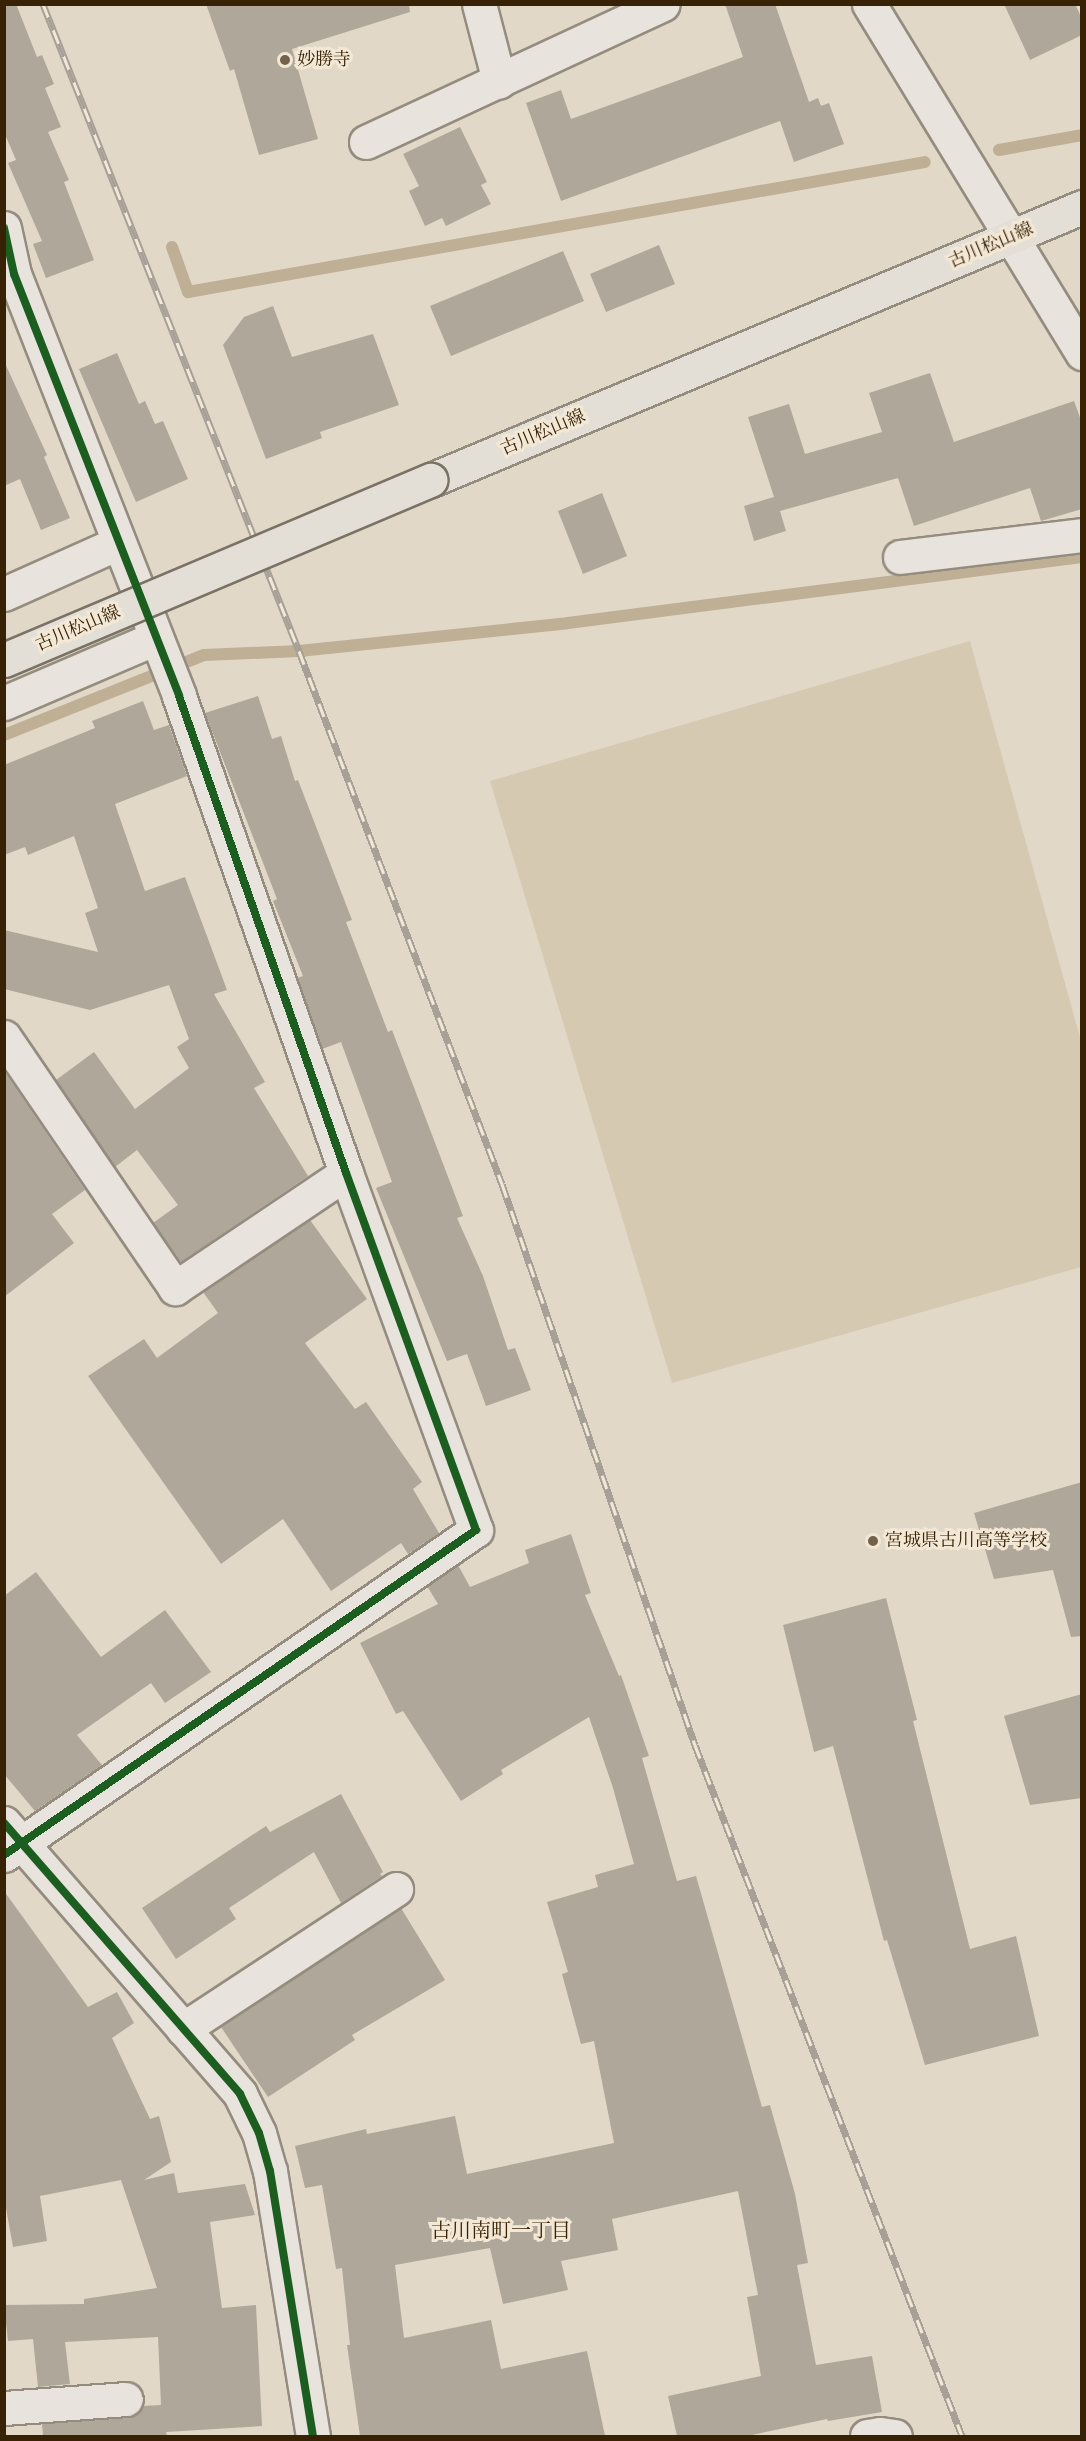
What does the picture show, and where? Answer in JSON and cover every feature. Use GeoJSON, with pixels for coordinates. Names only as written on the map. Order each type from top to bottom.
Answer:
{"type":"FeatureCollection","features":[{"type":"Feature","properties":{"kind":"main road","name":"古川松山線"},"geometry":{"type":"LineString","coordinates":[[4,660],[1082,207]]}},
{"type":"Feature","properties":{"kind":"street"},"geometry":{"type":"LineString","coordinates":[[479,4],[499,81]]}},
{"type":"Feature","properties":{"kind":"street"},"geometry":{"type":"LineString","coordinates":[[366,142],[663,4]]}},
{"type":"Feature","properties":{"kind":"street"},"geometry":{"type":"LineString","coordinates":[[869,4],[1082,353]]}},
{"type":"Feature","properties":{"kind":"street"},"geometry":{"type":"LineString","coordinates":[[4,228],[14,274],[179,696],[346,1173],[476,1530],[10,1840],[240,2094],[259,2133],[270,2171],[313,2436]]}},
{"type":"Feature","properties":{"kind":"street"},"geometry":{"type":"LineString","coordinates":[[900,557],[1082,535]]}},
{"type":"Feature","properties":{"kind":"street"},"geometry":{"type":"LineString","coordinates":[[4,594],[118,543]]}},
{"type":"Feature","properties":{"kind":"street"},"geometry":{"type":"LineString","coordinates":[[4,703],[157,642]]}},
{"type":"Feature","properties":{"kind":"street"},"geometry":{"type":"LineString","coordinates":[[4,1037],[176,1288],[346,1173]]}},
{"type":"Feature","properties":{"kind":"street"},"geometry":{"type":"LineString","coordinates":[[183,2029],[396,1889]]}},
{"type":"Feature","properties":{"kind":"street"},"geometry":{"type":"LineString","coordinates":[[4,2408],[126,2399]]}},
{"type":"Feature","properties":{"kind":"street"},"geometry":{"type":"LineString","coordinates":[[867,2436],[880,2434],[895,2436]]}},
{"type":"Feature","properties":{"kind":"shaded area"},"geometry":{"type":"Polygon","coordinates":[[[970,641],[1081,1041],[1081,1267],[672,1383],[490,781],[970,641]]]}},
{"type":"Feature","properties":{"kind":"building"},"geometry":{"type":"Polygon","coordinates":[[[4,4],[16,4],[37,57],[42,55],[54,84],[45,88],[61,127],[48,132],[69,180],[64,182],[94,260],[46,278],[33,244],[42,241],[8,163],[16,160],[4,132],[4,4]]]}},
{"type":"Feature","properties":{"kind":"building"},"geometry":{"type":"Polygon","coordinates":[[[206,4],[409,5],[410,12],[292,49],[318,139],[259,155],[234,69],[230,71],[206,4]]]}},
{"type":"Feature","properties":{"kind":"building"},"geometry":{"type":"Polygon","coordinates":[[[725,4],[775,4],[809,102],[818,98],[821,106],[829,103],[844,144],[794,162],[780,121],[561,201],[526,103],[561,90],[571,119],[743,57],[725,4]]]}},
{"type":"Feature","properties":{"kind":"building"},"geometry":{"type":"Polygon","coordinates":[[[1004,4],[1075,4],[1082,19],[1082,35],[1030,60],[1004,4]]]}},
{"type":"Feature","properties":{"kind":"building"},"geometry":{"type":"Polygon","coordinates":[[[460,127],[487,182],[481,185],[491,204],[446,226],[442,218],[425,226],[409,191],[419,186],[403,154],[460,127]]]}},
{"type":"Feature","properties":{"kind":"building"},"geometry":{"type":"Polygon","coordinates":[[[659,245],[675,284],[606,312],[590,274],[659,245]]]}},
{"type":"Feature","properties":{"kind":"building"},"geometry":{"type":"Polygon","coordinates":[[[563,251],[584,301],[451,356],[430,306],[563,251]]]}},
{"type":"Feature","properties":{"kind":"building"},"geometry":{"type":"Polygon","coordinates":[[[273,306],[292,357],[373,334],[399,405],[320,432],[322,438],[266,459],[223,345],[244,317],[273,306]]]}},
{"type":"Feature","properties":{"kind":"building"},"geometry":{"type":"Polygon","coordinates":[[[117,353],[139,404],[145,401],[155,424],[163,421],[188,479],[136,502],[79,369],[117,353]]]}},
{"type":"Feature","properties":{"kind":"building"},"geometry":{"type":"Polygon","coordinates":[[[4,361],[47,455],[44,457],[70,518],[41,530],[20,479],[4,486],[4,361]]]}},
{"type":"Feature","properties":{"kind":"building"},"geometry":{"type":"Polygon","coordinates":[[[930,373],[954,442],[1074,401],[1082,423],[1082,509],[1041,521],[1030,488],[914,526],[898,478],[780,511],[786,531],[754,541],[744,506],[774,497],[748,417],[789,404],[805,454],[882,432],[869,393],[930,373]]]}},
{"type":"Feature","properties":{"kind":"building"},"geometry":{"type":"Polygon","coordinates":[[[602,493],[627,556],[583,574],[558,511],[602,493]]]}},
{"type":"Feature","properties":{"kind":"building"},"geometry":{"type":"Polygon","coordinates":[[[258,696],[272,739],[281,736],[295,781],[298,780],[352,920],[346,922],[388,1032],[392,1030],[463,1216],[457,1218],[483,1276],[508,1350],[515,1348],[531,1390],[486,1406],[467,1354],[447,1361],[376,1188],[392,1182],[341,1042],[322,1049],[297,978],[303,976],[273,901],[277,899],[205,713],[258,696]]]}},
{"type":"Feature","properties":{"kind":"building"},"geometry":{"type":"Polygon","coordinates":[[[143,701],[154,730],[169,725],[187,776],[115,804],[145,891],[185,877],[227,990],[214,994],[265,1082],[254,1088],[308,1176],[181,1262],[153,1223],[178,1205],[137,1150],[115,1167],[56,1080],[94,1052],[135,1109],[189,1068],[177,1047],[189,1039],[169,985],[90,1010],[4,989],[4,930],[98,952],[85,913],[98,908],[74,836],[28,855],[25,847],[4,855],[4,765],[95,728],[92,721],[143,701]]]}},
{"type":"Feature","properties":{"kind":"building"},"geometry":{"type":"Polygon","coordinates":[[[4,1071],[85,1190],[52,1214],[74,1243],[4,1297],[4,1071]]]}},
{"type":"Feature","properties":{"kind":"building"},"geometry":{"type":"Polygon","coordinates":[[[310,1220],[367,1299],[305,1343],[355,1409],[366,1402],[422,1482],[413,1489],[439,1533],[408,1554],[401,1543],[331,1591],[283,1519],[221,1564],[88,1376],[144,1339],[157,1358],[218,1313],[203,1292],[310,1220]]]}},
{"type":"Feature","properties":{"kind":"building"},"geometry":{"type":"Polygon","coordinates":[[[1082,1482],[1082,1636],[1071,1637],[1053,1570],[994,1579],[974,1513],[1082,1482]]]}},
{"type":"Feature","properties":{"kind":"building"},"geometry":{"type":"Polygon","coordinates":[[[571,1534],[591,1593],[585,1595],[619,1676],[621,1675],[649,1756],[642,1758],[677,1881],[696,1876],[762,2107],[770,2105],[795,2194],[808,2263],[797,2265],[816,2365],[872,2356],[882,2412],[828,2421],[827,2419],[747,2436],[677,2436],[668,2396],[761,2376],[747,2297],[758,2295],[738,2191],[612,2219],[618,2250],[561,2261],[568,2290],[503,2304],[490,2248],[395,2265],[404,2338],[491,2320],[501,2369],[587,2351],[605,2436],[360,2436],[347,2345],[350,2345],[342,2268],[336,2269],[322,2185],[305,2188],[295,2146],[366,2129],[367,2134],[455,2116],[467,2174],[614,2143],[594,2041],[581,2044],[562,1974],[568,1972],[547,1902],[598,1887],[595,1875],[634,1864],[613,1788],[589,1717],[501,1770],[503,1774],[461,1801],[403,1711],[396,1714],[360,1643],[438,1604],[427,1586],[458,1565],[470,1587],[529,1563],[525,1550],[571,1534]]]}},
{"type":"Feature","properties":{"kind":"building"},"geometry":{"type":"Polygon","coordinates":[[[36,1572],[101,1657],[165,1610],[211,1672],[165,1703],[151,1683],[77,1735],[102,1765],[35,1811],[4,1774],[4,1596],[36,1572]]]}},
{"type":"Feature","properties":{"kind":"building"},"geometry":{"type":"Polygon","coordinates":[[[886,1598],[917,1720],[913,1721],[970,1949],[1016,1936],[1039,2036],[925,2065],[887,1940],[884,1941],[833,1746],[814,1752],[783,1625],[886,1598]]]}},
{"type":"Feature","properties":{"kind":"building"},"geometry":{"type":"Polygon","coordinates":[[[1082,1694],[1082,1798],[1030,1805],[1004,1716],[1082,1694]]]}},
{"type":"Feature","properties":{"kind":"building"},"geometry":{"type":"Polygon","coordinates":[[[341,1794],[383,1872],[380,1874],[382,1876],[341,1903],[314,1852],[229,1908],[236,1919],[176,1959],[142,1908],[266,1826],[270,1832],[341,1794]]]}},
{"type":"Feature","properties":{"kind":"building"},"geometry":{"type":"Polygon","coordinates":[[[4,1891],[88,2007],[117,1992],[134,2023],[112,2038],[150,2119],[159,2116],[171,2162],[144,2180],[174,2173],[178,2193],[245,2184],[255,2215],[210,2222],[222,2308],[256,2305],[262,2426],[166,2432],[167,2436],[43,2436],[42,2424],[127,2418],[137,2414],[143,2406],[161,2405],[158,2337],[65,2342],[70,2384],[38,2387],[33,2339],[8,2341],[4,2305],[84,2304],[84,2299],[157,2288],[121,2180],[40,2196],[47,2241],[13,2247],[4,2197],[4,1891]]]}},
{"type":"Feature","properties":{"kind":"building"},"geometry":{"type":"Polygon","coordinates":[[[401,1908],[445,1980],[352,2035],[355,2040],[268,2097],[221,2027],[401,1908]]]}},
{"type":"Feature","properties":{"kind":"waterway"},"geometry":{"type":"LineString","coordinates":[[999,150],[1082,135]]}},
{"type":"Feature","properties":{"kind":"waterway"},"geometry":{"type":"LineString","coordinates":[[172,247],[188,292],[925,162]]}},
{"type":"Feature","properties":{"kind":"waterway"},"geometry":{"type":"LineString","coordinates":[[4,735],[204,655],[299,651],[568,623],[1082,557]]}},
{"type":"Feature","properties":{"kind":"railway"},"geometry":{"type":"LineString","coordinates":[[43,4],[299,651],[502,1184],[695,1745],[962,2436]]}},
{"type":"Feature","properties":{"kind":"cycle path"},"geometry":{"type":"LineString","coordinates":[[4,228],[14,274],[179,696],[346,1173],[476,1530],[4,1855]]}},
{"type":"Feature","properties":{"kind":"cycle path"},"geometry":{"type":"LineString","coordinates":[[4,1823],[240,2094],[259,2133],[270,2171],[313,2436]]}},
{"type":"Feature","properties":{"kind":"place","name":"妙勝寺"},"geometry":{"type":"Point","coordinates":[285,60]}},
{"type":"Feature","properties":{"kind":"place","name":"宮城県古川高等学校"},"geometry":{"type":"Point","coordinates":[873,1541]}},
{"type":"Feature","properties":{"kind":"district","name":"古川南町一丁目"},"geometry":{"type":"Point","coordinates":[501,2232]}}]}
